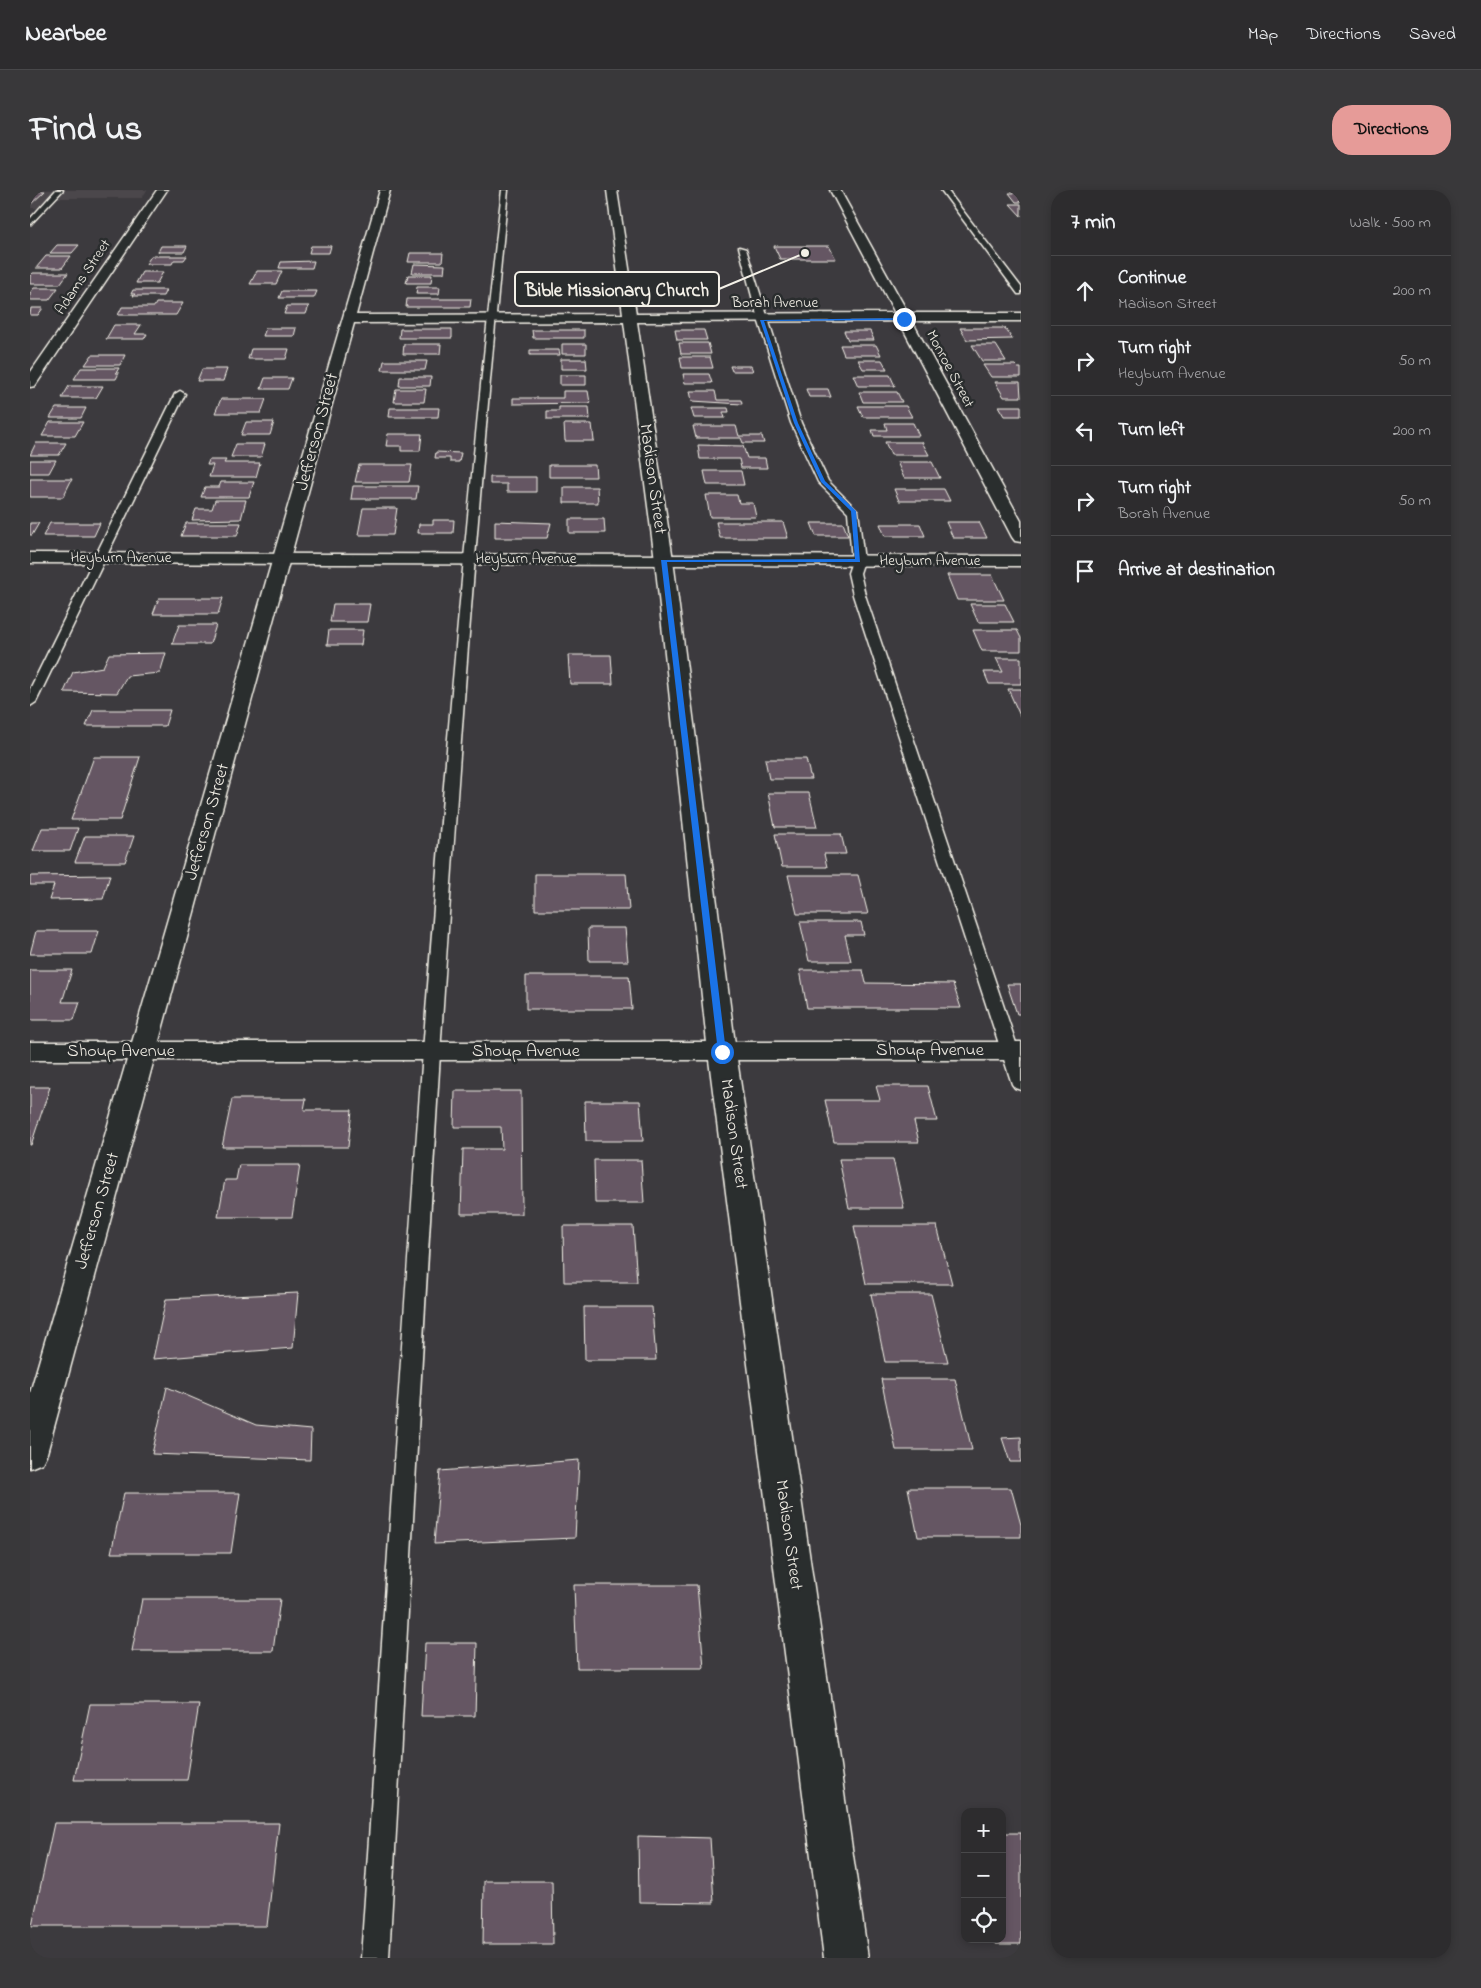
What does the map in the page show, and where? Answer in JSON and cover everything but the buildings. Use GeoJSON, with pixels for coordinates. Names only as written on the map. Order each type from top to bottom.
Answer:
{"type":"FeatureCollection","features":[{"type":"Feature","properties":{"kind":"street","name":"Adams Street"},"geometry":{"type":"LineString","coordinates":[[30,383],[162,190]]}},
{"type":"Feature","properties":{"kind":"street","name":"Jefferson Street"},"geometry":{"type":"LineString","coordinates":[[30,1453],[385,190]]}},
{"type":"Feature","properties":{"kind":"street","name":"Madison Street"},"geometry":{"type":"LineString","coordinates":[[612,190],[664,560],[722,1052],[846,1958]]}},
{"type":"Feature","properties":{"kind":"street","name":"Monroe Street"},"geometry":{"type":"LineString","coordinates":[[835,190],[1021,537]]}},
{"type":"Feature","properties":{"kind":"street","name":"Borah Avenue"},"geometry":{"type":"LineString","coordinates":[[349,319],[762,320],[1021,317]]}},
{"type":"Feature","properties":{"kind":"street","name":"Heyburn Avenue"},"geometry":{"type":"LineString","coordinates":[[30,558],[1021,561]]}},
{"type":"Feature","properties":{"kind":"street","name":"Shoup Avenue"},"geometry":{"type":"LineString","coordinates":[[30,1051],[1016,1051]]}},
{"type":"Feature","properties":{"kind":"lane"},"geometry":{"type":"LineString","coordinates":[[30,224],[60,190]]}},
{"type":"Feature","properties":{"kind":"lane"},"geometry":{"type":"LineString","coordinates":[[375,1958],[431,1052],[490,319],[505,190]]}},
{"type":"Feature","properties":{"kind":"lane"},"geometry":{"type":"LineString","coordinates":[[944,190],[1021,292]]}},
{"type":"Feature","properties":{"kind":"lane"},"geometry":{"type":"LineString","coordinates":[[742,249],[762,320],[796,423],[823,482],[853,511],[858,561],[854,573],[859,595],[1016,1051],[1021,1084]]}},
{"type":"Feature","properties":{"kind":"lane"},"geometry":{"type":"LineString","coordinates":[[30,702],[180,394]]}},
{"type":"Feature","properties":{"kind":"shaded area"},"geometry":{"type":"Polygon","coordinates":[[[30,190],[147,190],[142,198],[47,198],[37,208],[30,208],[30,190]]]}},
{"type":"Feature","properties":{"kind":"place","name":"Bible Missionary Church"},"geometry":{"type":"Point","coordinates":[805,253]}},
{"type":"Feature","properties":{"kind":"route"},"geometry":{"type":"LineString","coordinates":[[722,1052],[664,560],[858,561],[853,511],[823,482],[796,423],[762,320],[904,319]]}}]}
